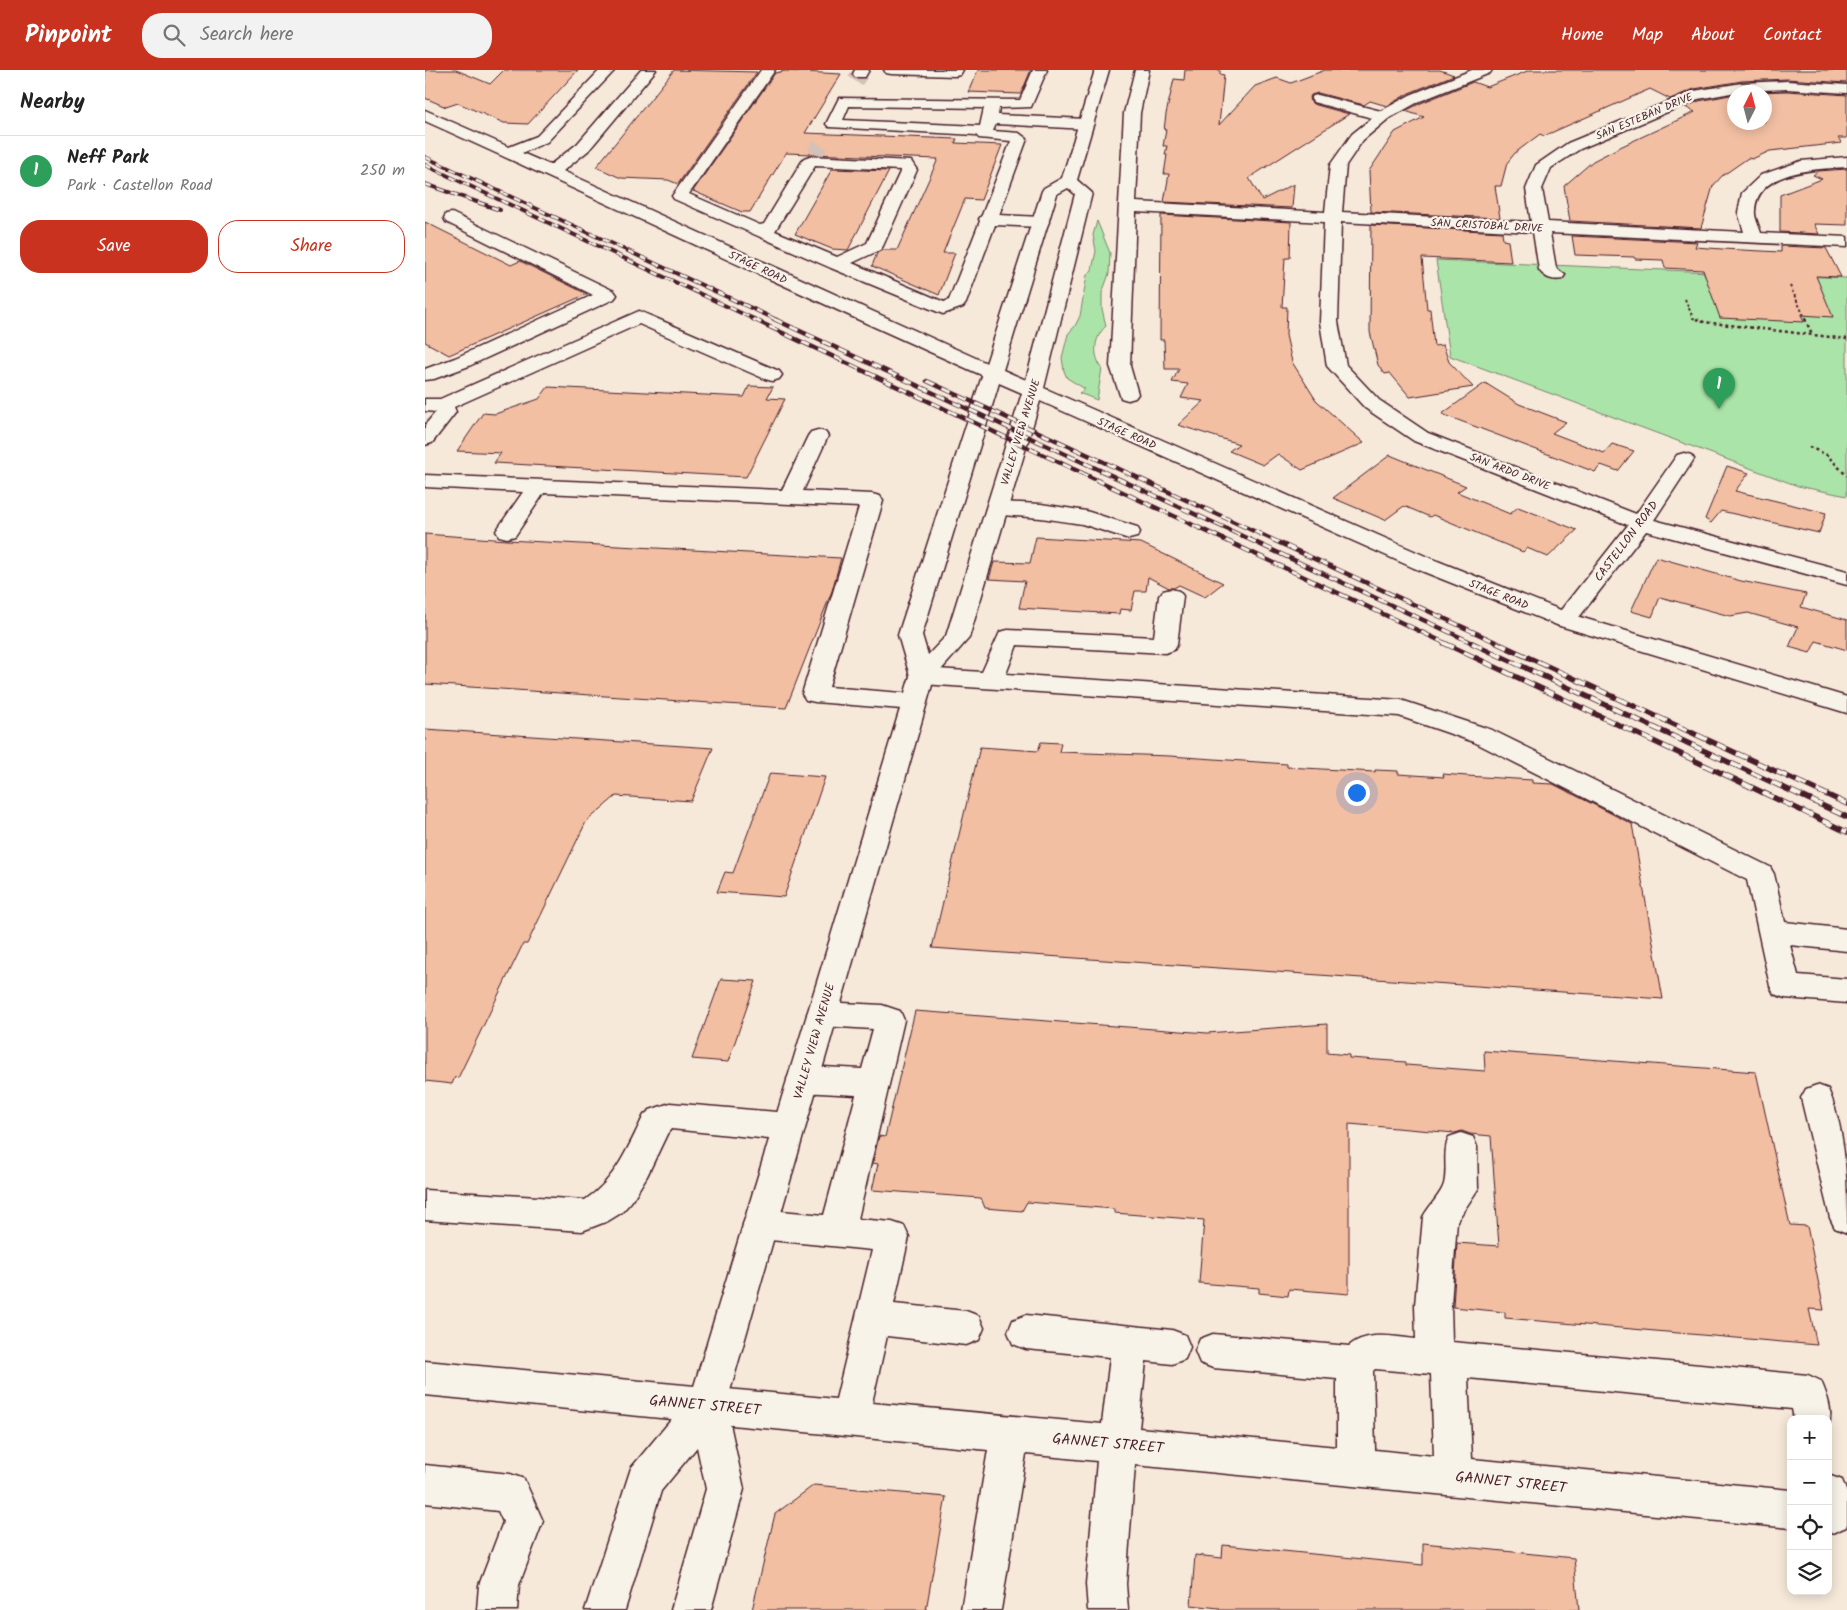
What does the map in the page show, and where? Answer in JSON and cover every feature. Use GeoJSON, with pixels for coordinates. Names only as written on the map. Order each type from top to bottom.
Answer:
{"type":"FeatureCollection","features":[{"type":"Feature","properties":{"kind":"street"},"geometry":{"type":"LineString","coordinates":[[509,153],[542,139],[608,70]]}},
{"type":"Feature","properties":{"kind":"street"},"geometry":{"type":"LineString","coordinates":[[552,172],[583,147],[649,70]]}},
{"type":"Feature","properties":{"kind":"street"},"geometry":{"type":"LineString","coordinates":[[768,70],[680,196],[943,308],[957,303],[987,219],[1019,140],[1014,136],[984,135],[989,118]]}},
{"type":"Feature","properties":{"kind":"street"},"geometry":{"type":"LineString","coordinates":[[891,70],[955,72],[956,70]]}},
{"type":"Feature","properties":{"kind":"street"},"geometry":{"type":"LineString","coordinates":[[834,124],[989,118],[1027,104],[1040,70]]}},
{"type":"Feature","properties":{"kind":"street"},"geometry":{"type":"LineString","coordinates":[[918,689],[910,635],[1050,191],[1069,181],[1102,70]]}},
{"type":"Feature","properties":{"kind":"street"},"geometry":{"type":"LineString","coordinates":[[1128,394],[1120,366],[1127,208],[1132,113],[1143,70]]}},
{"type":"Feature","properties":{"kind":"street","name":"SAN ARDO DRIVE"},"geometry":{"type":"LineString","coordinates":[[1485,70],[1415,98],[1383,116],[1357,137],[1338,164],[1333,218],[1329,322],[1337,366],[1372,404],[1421,437],[1641,523],[1847,578]]}},
{"type":"Feature","properties":{"kind":"street"},"geometry":{"type":"LineString","coordinates":[[825,138],[859,75]]}},
{"type":"Feature","properties":{"kind":"street","name":"SAN ESTEBAN DRIVE"},"geometry":{"type":"LineString","coordinates":[[1556,275],[1548,270],[1534,189],[1544,165],[1573,146],[1694,94],[1787,85],[1847,89]]}},
{"type":"Feature","properties":{"kind":"street"},"geometry":{"type":"LineString","coordinates":[[1318,99],[1383,116]]}},
{"type":"Feature","properties":{"kind":"street"},"geometry":{"type":"LineString","coordinates":[[844,101],[989,118],[1086,124]]}},
{"type":"Feature","properties":{"kind":"street","name":"STAGE ROAD"},"geometry":{"type":"LineString","coordinates":[[425,115],[656,219],[884,325],[1422,563],[1565,620],[1847,705]]}},
{"type":"Feature","properties":{"kind":"street"},"geometry":{"type":"LineString","coordinates":[[760,231],[770,228],[812,157],[905,164],[909,170],[874,246],[837,264]]}},
{"type":"Feature","properties":{"kind":"street"},"geometry":{"type":"LineString","coordinates":[[1754,236],[1746,212],[1750,193],[1767,178],[1801,166],[1847,162]]}},
{"type":"Feature","properties":{"kind":"street","name":"VALLEY VIEW AVENUE"},"geometry":{"type":"LineString","coordinates":[[605,1610],[645,1481],[707,1405],[918,689],[957,638],[1033,391],[1084,193],[1069,181]]}},
{"type":"Feature","properties":{"kind":"street"},"geometry":{"type":"LineString","coordinates":[[656,219],[693,203]]}},
{"type":"Feature","properties":{"kind":"street","name":"SAN CRISTOBAL DRIVE"},"geometry":{"type":"LineString","coordinates":[[1127,208],[1540,228],[1754,236],[1847,242]]}},
{"type":"Feature","properties":{"kind":"street"},"geometry":{"type":"LineString","coordinates":[[426,375],[463,362],[608,296],[452,218]]}},
{"type":"Feature","properties":{"kind":"street"},"geometry":{"type":"LineString","coordinates":[[987,219],[1041,222]]}},
{"type":"Feature","properties":{"kind":"street"},"geometry":{"type":"LineString","coordinates":[[760,267],[800,248]]}},
{"type":"Feature","properties":{"kind":"street"},"geometry":{"type":"LineString","coordinates":[[434,405],[639,317],[772,375]]}},
{"type":"Feature","properties":{"kind":"street"},"geometry":{"type":"LineString","coordinates":[[425,439],[446,412],[434,405]]}},
{"type":"Feature","properties":{"kind":"street"},"geometry":{"type":"LineString","coordinates":[[790,497],[818,436]]}},
{"type":"Feature","properties":{"kind":"street","name":"CASTELLON ROAD"},"geometry":{"type":"LineString","coordinates":[[1565,620],[1641,523],[1684,459]]}},
{"type":"Feature","properties":{"kind":"street"},"geometry":{"type":"LineString","coordinates":[[425,481],[871,501],[815,694],[918,689],[991,680],[1401,708],[1483,736],[1760,874],[1785,986],[1847,991]]}},
{"type":"Feature","properties":{"kind":"street"},"geometry":{"type":"LineString","coordinates":[[507,531],[538,486]]}},
{"type":"Feature","properties":{"kind":"street"},"geometry":{"type":"LineString","coordinates":[[997,509],[1041,511],[1086,518],[1129,532]]}},
{"type":"Feature","properties":{"kind":"street"},"geometry":{"type":"LineString","coordinates":[[991,680],[1008,637],[1165,645],[1171,596]]}},
{"type":"Feature","properties":{"kind":"street"},"geometry":{"type":"LineString","coordinates":[[1773,932],[1847,940]]}},
{"type":"Feature","properties":{"kind":"street"},"geometry":{"type":"LineString","coordinates":[[822,1014],[889,1020],[837,1233]]}},
{"type":"Feature","properties":{"kind":"street"},"geometry":{"type":"LineString","coordinates":[[803,1079],[875,1083]]}},
{"type":"Feature","properties":{"kind":"street"},"geometry":{"type":"LineString","coordinates":[[1817,1098],[1847,1218]]}},
{"type":"Feature","properties":{"kind":"street"},"geometry":{"type":"LineString","coordinates":[[425,1205],[582,1216],[595,1213],[624,1188],[655,1125],[661,1119],[670,1116],[789,1128]]}},
{"type":"Feature","properties":{"kind":"street"},"geometry":{"type":"LineString","coordinates":[[1454,1476],[1433,1305],[1440,1217],[1461,1190],[1461,1147]]}},
{"type":"Feature","properties":{"kind":"street"},"geometry":{"type":"LineString","coordinates":[[760,1224],[892,1237],[850,1418]]}},
{"type":"Feature","properties":{"kind":"street"},"geometry":{"type":"LineString","coordinates":[[873,1318],[966,1328]]}},
{"type":"Feature","properties":{"kind":"street"},"geometry":{"type":"LineString","coordinates":[[1026,1332],[1172,1347]]}},
{"type":"Feature","properties":{"kind":"street"},"geometry":{"type":"LineString","coordinates":[[1108,1610],[1106,1584],[1118,1444],[1130,1342]]}},
{"type":"Feature","properties":{"kind":"street"},"geometry":{"type":"LineString","coordinates":[[1213,1351],[1355,1364],[1369,1352],[1807,1393],[1812,1415]]}},
{"type":"Feature","properties":{"kind":"street"},"geometry":{"type":"LineString","coordinates":[[1355,1364],[1356,1467]]}},
{"type":"Feature","properties":{"kind":"street","name":"GANNET STREET"},"geometry":{"type":"LineString","coordinates":[[425,1378],[1787,1509]]}},
{"type":"Feature","properties":{"kind":"street","name":"VALLEY VIEW AVENUE"},"geometry":{"type":"LineString","coordinates":[[691,1610],[725,1489],[707,1405]]}},
{"type":"Feature","properties":{"kind":"street"},"geometry":{"type":"LineString","coordinates":[[981,1610],[1010,1434]]}},
{"type":"Feature","properties":{"kind":"street"},"geometry":{"type":"LineString","coordinates":[[425,1484],[510,1493],[523,1521],[499,1585],[497,1610]]}},
{"type":"Feature","properties":{"kind":"path"},"geometry":{"type":"LineString","coordinates":[[1790,286],[1812,334]]}},
{"type":"Feature","properties":{"kind":"path"},"geometry":{"type":"LineString","coordinates":[[1685,299],[1692,310],[1693,318],[1703,322],[1847,339]]}},
{"type":"Feature","properties":{"kind":"path"},"geometry":{"type":"LineString","coordinates":[[1809,447],[1827,456],[1847,476]]}},
{"type":"Feature","properties":{"kind":"green space"},"geometry":{"type":"Polygon","coordinates":[[[1097,221],[1110,253],[1109,274],[1102,293],[1102,309],[1106,326],[1099,335],[1096,346],[1097,358],[1102,368],[1097,400],[1079,393],[1085,389],[1067,378],[1062,358],[1068,334],[1080,316],[1087,275],[1092,270],[1096,251],[1093,235],[1097,221]]]}},
{"type":"Feature","properties":{"kind":"green space"},"geometry":{"type":"Polygon","coordinates":[[[1436,260],[1847,278],[1847,496],[1798,486],[1450,356],[1436,260]]]}},
{"type":"Feature","properties":{"kind":"building"},"geometry":{"type":"Polygon","coordinates":[[[425,70],[456,70],[490,84],[504,70],[578,70],[528,124],[504,123],[458,103],[446,107],[425,98],[425,70]]]}},
{"type":"Feature","properties":{"kind":"building"},"geometry":{"type":"Polygon","coordinates":[[[674,70],[757,72],[678,184],[668,180],[621,178],[596,167],[674,70]]]}},
{"type":"Feature","properties":{"kind":"building"},"geometry":{"type":"Polygon","coordinates":[[[978,70],[1031,70],[1021,94],[968,92],[978,70]]]}},
{"type":"Feature","properties":{"kind":"building"},"geometry":{"type":"Polygon","coordinates":[[[1185,70],[1220,70],[1220,74],[1224,75],[1219,125],[1255,86],[1277,78],[1291,83],[1325,70],[1440,70],[1454,75],[1409,93],[1387,106],[1370,101],[1364,105],[1318,93],[1311,95],[1309,100],[1313,104],[1349,114],[1249,178],[1262,200],[1294,184],[1292,208],[1164,202],[1169,174],[1164,174],[1167,155],[1165,155],[1167,146],[1163,146],[1166,114],[1174,79],[1184,80],[1185,70]]]}},
{"type":"Feature","properties":{"kind":"building"},"geometry":{"type":"Polygon","coordinates":[[[1530,70],[1847,70],[1847,83],[1787,79],[1742,81],[1694,89],[1670,99],[1650,89],[1544,136],[1540,134],[1515,153],[1507,163],[1501,186],[1495,186],[1500,218],[1371,212],[1369,171],[1395,132],[1424,117],[1405,111],[1473,82],[1487,87],[1530,70]]]}},
{"type":"Feature","properties":{"kind":"building"},"geometry":{"type":"Polygon","coordinates":[[[785,71],[841,74],[805,133],[957,139],[955,143],[1002,145],[981,200],[965,199],[943,253],[955,253],[939,295],[872,266],[877,253],[882,250],[897,250],[938,159],[786,153],[750,212],[742,212],[693,191],[775,73],[785,71]]]}},
{"type":"Feature","properties":{"kind":"building"},"geometry":{"type":"Polygon","coordinates":[[[1772,91],[1847,95],[1847,138],[1838,138],[1842,143],[1770,151],[1752,159],[1748,158],[1722,176],[1713,186],[1701,228],[1570,221],[1564,186],[1593,161],[1695,112],[1685,107],[1699,101],[1727,96],[1727,130],[1772,130],[1772,91]]]}},
{"type":"Feature","properties":{"kind":"building"},"geometry":{"type":"Polygon","coordinates":[[[832,169],[889,171],[848,250],[832,249],[795,234],[832,169]]]}},
{"type":"Feature","properties":{"kind":"building"},"geometry":{"type":"Polygon","coordinates":[[[1847,169],[1847,225],[1814,224],[1819,234],[1780,232],[1780,195],[1822,179],[1813,175],[1818,171],[1847,169]]]}},
{"type":"Feature","properties":{"kind":"building"},"geometry":{"type":"Polygon","coordinates":[[[1161,215],[1291,222],[1290,258],[1285,258],[1282,307],[1287,307],[1286,335],[1292,362],[1316,400],[1364,443],[1302,470],[1278,454],[1263,465],[1229,451],[1239,444],[1178,425],[1204,401],[1181,398],[1188,384],[1172,382],[1179,369],[1165,369],[1164,340],[1160,340],[1161,215]]]}},
{"type":"Feature","properties":{"kind":"building"},"geometry":{"type":"Polygon","coordinates":[[[425,222],[511,265],[520,261],[587,294],[449,355],[425,342],[425,222]]]}},
{"type":"Feature","properties":{"kind":"building"},"geometry":{"type":"Polygon","coordinates":[[[1371,225],[1502,232],[1503,240],[1508,241],[1511,262],[1422,258],[1427,309],[1430,309],[1434,346],[1443,345],[1449,362],[1473,387],[1410,397],[1390,373],[1385,374],[1378,365],[1370,332],[1371,225]]]}},
{"type":"Feature","properties":{"kind":"building"},"geometry":{"type":"Polygon","coordinates":[[[1572,236],[1697,242],[1695,247],[1781,252],[1781,246],[1826,248],[1841,277],[1816,276],[1833,317],[1801,315],[1804,322],[1720,318],[1703,270],[1665,268],[1663,260],[1575,255],[1572,236]]]}},
{"type":"Feature","properties":{"kind":"building"},"geometry":{"type":"Polygon","coordinates":[[[1485,383],[1519,404],[1566,422],[1552,433],[1604,453],[1612,444],[1634,451],[1618,471],[1601,465],[1595,472],[1442,414],[1485,383]]]}},
{"type":"Feature","properties":{"kind":"building"},"geometry":{"type":"Polygon","coordinates":[[[749,386],[773,387],[767,398],[785,399],[746,477],[494,463],[501,453],[457,451],[483,413],[495,414],[539,399],[548,387],[744,397],[749,386]]]}},
{"type":"Feature","properties":{"kind":"building"},"geometry":{"type":"Polygon","coordinates":[[[1390,455],[1466,486],[1457,492],[1510,514],[1518,507],[1577,530],[1548,557],[1527,548],[1523,552],[1433,515],[1430,517],[1404,506],[1385,520],[1333,498],[1390,455]]]}},
{"type":"Feature","properties":{"kind":"building"},"geometry":{"type":"Polygon","coordinates":[[[1727,466],[1749,473],[1735,491],[1826,513],[1819,533],[1721,511],[1711,523],[1705,519],[1727,466]]]}},
{"type":"Feature","properties":{"kind":"building"},"geometry":{"type":"Polygon","coordinates":[[[425,534],[841,558],[832,591],[786,708],[425,684],[425,534]]]}},
{"type":"Feature","properties":{"kind":"building"},"geometry":{"type":"Polygon","coordinates":[[[1036,537],[1141,543],[1223,583],[1205,597],[1179,585],[1169,588],[1148,577],[1146,591],[1135,591],[1131,610],[1120,609],[1119,614],[1019,608],[1025,581],[989,579],[994,562],[1030,563],[1036,537]]]}},
{"type":"Feature","properties":{"kind":"building"},"geometry":{"type":"Polygon","coordinates":[[[1656,557],[1741,581],[1806,594],[1801,607],[1847,620],[1847,650],[1816,641],[1810,653],[1789,647],[1798,627],[1748,613],[1730,616],[1660,597],[1652,617],[1631,611],[1656,557]]]}},
{"type":"Feature","properties":{"kind":"building"},"geometry":{"type":"Polygon","coordinates":[[[425,729],[713,748],[691,801],[616,796],[586,822],[527,944],[523,944],[458,1078],[455,1077],[452,1084],[425,1081],[425,729]]]}},
{"type":"Feature","properties":{"kind":"building"},"geometry":{"type":"Polygon","coordinates":[[[1041,742],[1061,743],[1059,752],[1170,756],[1287,764],[1287,767],[1375,772],[1375,770],[1398,771],[1398,774],[1444,777],[1443,774],[1532,780],[1532,783],[1553,784],[1632,824],[1663,999],[932,948],[980,747],[1038,751],[1041,742]]]}},
{"type":"Feature","properties":{"kind":"building"},"geometry":{"type":"Polygon","coordinates":[[[770,773],[825,777],[784,897],[717,892],[725,872],[733,873],[770,773]]]}},
{"type":"Feature","properties":{"kind":"building"},"geometry":{"type":"Polygon","coordinates":[[[721,979],[756,981],[728,1062],[692,1059],[721,979]]]}},
{"type":"Feature","properties":{"kind":"building"},"geometry":{"type":"Polygon","coordinates":[[[915,1011],[1207,1033],[1327,1024],[1327,1053],[1349,1055],[1349,1058],[1406,1062],[1406,1065],[1485,1071],[1484,1051],[1756,1072],[1790,1225],[1807,1226],[1824,1310],[1809,1309],[1817,1345],[1505,1318],[1505,1312],[1453,1307],[1457,1243],[1499,1246],[1491,1136],[1470,1134],[1462,1131],[1455,1133],[1349,1124],[1349,1294],[1289,1289],[1288,1296],[1259,1293],[1259,1288],[1199,1283],[1204,1220],[1114,1213],[1114,1209],[1027,1202],[1022,1211],[985,1208],[981,1198],[872,1190],[878,1164],[873,1163],[879,1136],[885,1137],[915,1011]]]}},
{"type":"Feature","properties":{"kind":"building"},"geometry":{"type":"Polygon","coordinates":[[[814,1485],[946,1497],[926,1610],[752,1610],[775,1514],[814,1485]]]}},
{"type":"Feature","properties":{"kind":"building"},"geometry":{"type":"Polygon","coordinates":[[[1423,1543],[1574,1558],[1579,1610],[1219,1610],[1219,1608],[1191,1605],[1195,1555],[1222,1558],[1223,1545],[1423,1565],[1423,1543]]]}},
{"type":"Feature","properties":{"kind":"tunnel"},"geometry":{"type":"LineString","coordinates":[[855,81],[860,74]]}},
{"type":"Feature","properties":{"kind":"tunnel"},"geometry":{"type":"LineString","coordinates":[[815,154],[820,145]]}},
{"type":"Feature","properties":{"kind":"railway"},"geometry":{"type":"LineString","coordinates":[[425,157],[777,320]]}},
{"type":"Feature","properties":{"kind":"railway"},"geometry":{"type":"LineString","coordinates":[[425,165],[756,320]]}},
{"type":"Feature","properties":{"kind":"railway"},"geometry":{"type":"LineString","coordinates":[[425,184],[500,210]]}},
{"type":"Feature","properties":{"kind":"railway"},"geometry":{"type":"LineString","coordinates":[[753,319],[1447,644]]}},
{"type":"Feature","properties":{"kind":"railway"},"geometry":{"type":"LineString","coordinates":[[774,319],[1475,644]]}},
{"type":"Feature","properties":{"kind":"railway"},"geometry":{"type":"LineString","coordinates":[[927,381],[1500,644]]}},
{"type":"Feature","properties":{"kind":"railway"},"geometry":{"type":"LineString","coordinates":[[1444,643],[1847,832]]}},
{"type":"Feature","properties":{"kind":"railway"},"geometry":{"type":"LineString","coordinates":[[1472,643],[1847,817]]}},
{"type":"Feature","properties":{"kind":"railway"},"geometry":{"type":"LineString","coordinates":[[1497,643],[1847,804]]}},
{"type":"Feature","properties":{"kind":"place","name":"Neff Park"},"geometry":{"type":"Point","coordinates":[1719,409]}}]}
